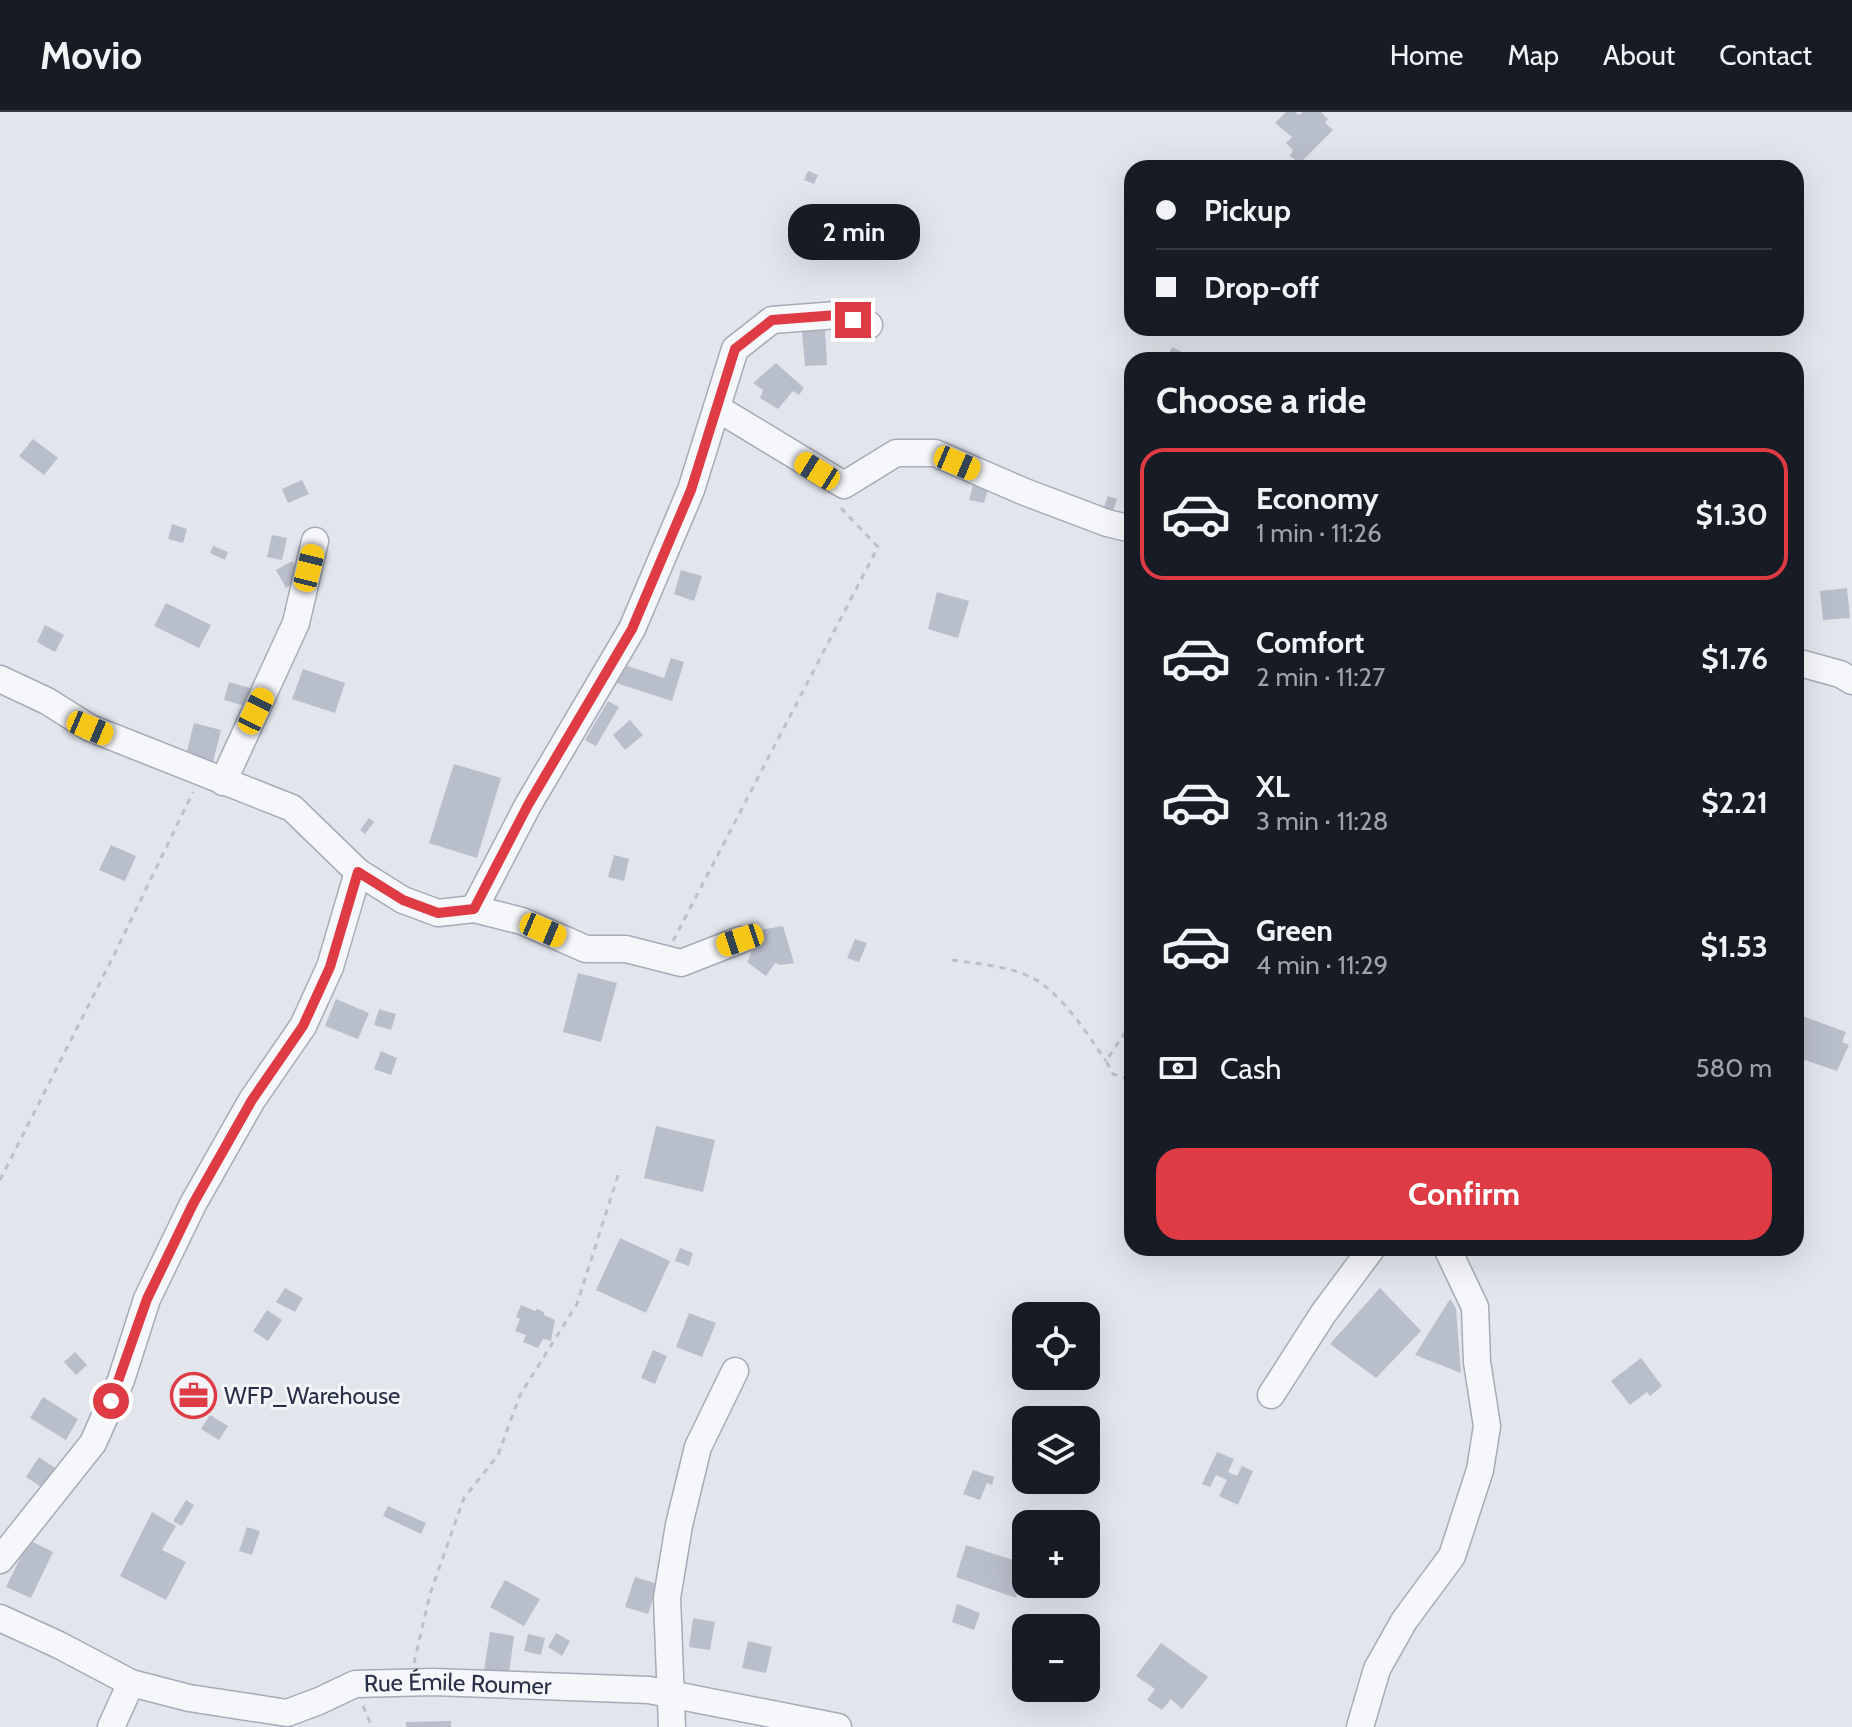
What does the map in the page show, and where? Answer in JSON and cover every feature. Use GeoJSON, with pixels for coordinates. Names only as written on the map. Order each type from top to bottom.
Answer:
{"type":"FeatureCollection","features":[{"type":"Feature","properties":{"kind":"street"},"geometry":{"type":"LineString","coordinates":[[474,909],[528,805],[632,629],[691,490],[735,349],[772,320],[837,315],[869,325]]}},
{"type":"Feature","properties":{"kind":"street"},"geometry":{"type":"LineString","coordinates":[[717,408],[844,485],[896,453],[935,453],[1025,492],[1124,527]]}},
{"type":"Feature","properties":{"kind":"street"},"geometry":{"type":"LineString","coordinates":[[212,778],[296,623],[315,541]]}},
{"type":"Feature","properties":{"kind":"street"},"geometry":{"type":"LineString","coordinates":[[1804,664],[1840,674],[1852,681]]}},
{"type":"Feature","properties":{"kind":"street"},"geometry":{"type":"LineString","coordinates":[[0,679],[47,701],[90,728],[292,808],[358,872],[403,900],[438,913],[474,909],[522,921],[586,949],[626,949],[681,963],[740,940]]}},
{"type":"Feature","properties":{"kind":"street"},"geometry":{"type":"LineString","coordinates":[[0,1560],[93,1443],[121,1380],[147,1299],[193,1204],[252,1100],[303,1026],[314,1003],[330,967],[358,872]]}},
{"type":"Feature","properties":{"kind":"street"},"geometry":{"type":"LineString","coordinates":[[1271,1395],[1323,1314],[1366,1256]]}},
{"type":"Feature","properties":{"kind":"street"},"geometry":{"type":"LineString","coordinates":[[1360,1727],[1377,1669],[1404,1621],[1452,1556],[1480,1470],[1487,1426],[1477,1362],[1475,1307],[1451,1256]]}},
{"type":"Feature","properties":{"kind":"street"},"geometry":{"type":"LineString","coordinates":[[672,1727],[667,1598],[679,1525],[698,1447],[735,1371]]}},
{"type":"Feature","properties":{"kind":"street","name":"Rue Émile Roumer"},"geometry":{"type":"LineString","coordinates":[[0,1618],[131,1683],[189,1698],[287,1713],[355,1684],[409,1682],[649,1690],[838,1727]]}},
{"type":"Feature","properties":{"kind":"street"},"geometry":{"type":"LineString","coordinates":[[111,1727],[131,1683]]}},
{"type":"Feature","properties":{"kind":"path"},"geometry":{"type":"LineString","coordinates":[[664,959],[878,547],[837,504]]}},
{"type":"Feature","properties":{"kind":"path"},"geometry":{"type":"LineString","coordinates":[[0,1180],[115,953],[212,778]]}},
{"type":"Feature","properties":{"kind":"path"},"geometry":{"type":"LineString","coordinates":[[952,960],[998,966],[1040,982],[1072,1013],[1113,1074],[1124,1077]]}},
{"type":"Feature","properties":{"kind":"path"},"geometry":{"type":"LineString","coordinates":[[1106,1061],[1124,1034]]}},
{"type":"Feature","properties":{"kind":"path"},"geometry":{"type":"LineString","coordinates":[[409,1682],[430,1594],[464,1498],[498,1455],[520,1395],[577,1304],[620,1169]]}},
{"type":"Feature","properties":{"kind":"building"},"geometry":{"type":"Polygon","coordinates":[[[1286,112],[1299,115],[1303,112],[1321,112],[1328,119],[1325,123],[1333,130],[1303,160],[1296,160],[1290,156],[1293,150],[1286,143],[1292,137],[1275,123],[1286,112]]]}},
{"type":"Feature","properties":{"kind":"building"},"geometry":{"type":"Polygon","coordinates":[[[808,171],[818,175],[814,184],[804,180],[808,171]]]}},
{"type":"Feature","properties":{"kind":"building"},"geometry":{"type":"Polygon","coordinates":[[[825,329],[827,365],[805,366],[802,331],[825,329]]]}},
{"type":"Feature","properties":{"kind":"building"},"geometry":{"type":"Polygon","coordinates":[[[776,363],[804,388],[799,395],[793,391],[778,409],[760,398],[763,390],[753,383],[776,363]]]}},
{"type":"Feature","properties":{"kind":"building"},"geometry":{"type":"Polygon","coordinates":[[[33,439],[58,458],[44,475],[19,456],[33,439]]]}},
{"type":"Feature","properties":{"kind":"building"},"geometry":{"type":"Polygon","coordinates":[[[302,480],[309,494],[288,503],[282,489],[302,480]]]}},
{"type":"Feature","properties":{"kind":"building"},"geometry":{"type":"Polygon","coordinates":[[[973,485],[988,489],[984,503],[969,500],[973,485]]]}},
{"type":"Feature","properties":{"kind":"building"},"geometry":{"type":"Polygon","coordinates":[[[1108,496],[1117,499],[1113,511],[1104,507],[1108,496]]]}},
{"type":"Feature","properties":{"kind":"building"},"geometry":{"type":"Polygon","coordinates":[[[172,524],[187,529],[183,543],[168,539],[172,524]]]}},
{"type":"Feature","properties":{"kind":"building"},"geometry":{"type":"Polygon","coordinates":[[[272,535],[287,538],[282,560],[267,557],[272,535]]]}},
{"type":"Feature","properties":{"kind":"building"},"geometry":{"type":"Polygon","coordinates":[[[213,546],[228,552],[225,560],[210,553],[213,546]]]}},
{"type":"Feature","properties":{"kind":"building"},"geometry":{"type":"Polygon","coordinates":[[[292,561],[302,579],[286,588],[276,570],[292,561]]]}},
{"type":"Feature","properties":{"kind":"building"},"geometry":{"type":"Polygon","coordinates":[[[681,570],[702,576],[694,601],[674,594],[681,570]]]}},
{"type":"Feature","properties":{"kind":"building"},"geometry":{"type":"Polygon","coordinates":[[[1847,588],[1850,618],[1823,620],[1820,591],[1847,588]]]}},
{"type":"Feature","properties":{"kind":"building"},"geometry":{"type":"Polygon","coordinates":[[[937,592],[969,601],[958,638],[928,629],[937,592]]]}},
{"type":"Feature","properties":{"kind":"building"},"geometry":{"type":"Polygon","coordinates":[[[166,603],[211,625],[199,648],[154,626],[166,603]]]}},
{"type":"Feature","properties":{"kind":"building"},"geometry":{"type":"Polygon","coordinates":[[[45,625],[64,635],[55,652],[37,642],[45,625]]]}},
{"type":"Feature","properties":{"kind":"building"},"geometry":{"type":"Polygon","coordinates":[[[671,658],[684,662],[672,701],[610,681],[616,662],[664,678],[671,658]]]}},
{"type":"Feature","properties":{"kind":"building"},"geometry":{"type":"Polygon","coordinates":[[[303,669],[345,683],[335,713],[292,699],[303,669]]]}},
{"type":"Feature","properties":{"kind":"building"},"geometry":{"type":"Polygon","coordinates":[[[229,682],[250,688],[245,706],[224,700],[229,682]]]}},
{"type":"Feature","properties":{"kind":"building"},"geometry":{"type":"Polygon","coordinates":[[[608,701],[619,707],[596,746],[585,740],[608,701]]]}},
{"type":"Feature","properties":{"kind":"building"},"geometry":{"type":"Polygon","coordinates":[[[630,720],[643,735],[625,750],[613,735],[630,720]]]}},
{"type":"Feature","properties":{"kind":"building"},"geometry":{"type":"Polygon","coordinates":[[[194,723],[221,730],[213,762],[186,755],[194,723]]]}},
{"type":"Feature","properties":{"kind":"building"},"geometry":{"type":"Polygon","coordinates":[[[454,764],[501,778],[477,858],[429,843],[454,764]]]}},
{"type":"Feature","properties":{"kind":"building"},"geometry":{"type":"Polygon","coordinates":[[[369,818],[374,822],[365,834],[360,830],[369,818]]]}},
{"type":"Feature","properties":{"kind":"building"},"geometry":{"type":"Polygon","coordinates":[[[111,845],[136,856],[125,881],[99,870],[111,845]]]}},
{"type":"Feature","properties":{"kind":"building"},"geometry":{"type":"Polygon","coordinates":[[[614,855],[629,859],[624,881],[608,877],[614,855]]]}},
{"type":"Feature","properties":{"kind":"building"},"geometry":{"type":"Polygon","coordinates":[[[783,926],[794,963],[775,963],[766,976],[747,962],[751,954],[749,943],[757,939],[755,931],[783,926]]]}},
{"type":"Feature","properties":{"kind":"building"},"geometry":{"type":"Polygon","coordinates":[[[855,939],[867,943],[859,962],[847,958],[855,939]]]}},
{"type":"Feature","properties":{"kind":"building"},"geometry":{"type":"Polygon","coordinates":[[[578,973],[617,983],[601,1042],[563,1032],[578,973]]]}},
{"type":"Feature","properties":{"kind":"building"},"geometry":{"type":"Polygon","coordinates":[[[336,999],[369,1013],[358,1039],[325,1026],[336,999]]]}},
{"type":"Feature","properties":{"kind":"building"},"geometry":{"type":"Polygon","coordinates":[[[379,1009],[396,1014],[391,1030],[374,1025],[379,1009]]]}},
{"type":"Feature","properties":{"kind":"building"},"geometry":{"type":"Polygon","coordinates":[[[1804,1017],[1846,1032],[1842,1042],[1849,1045],[1837,1071],[1804,1060],[1804,1017]]]}},
{"type":"Feature","properties":{"kind":"building"},"geometry":{"type":"Polygon","coordinates":[[[381,1051],[397,1058],[391,1075],[374,1069],[381,1051]]]}},
{"type":"Feature","properties":{"kind":"building"},"geometry":{"type":"Polygon","coordinates":[[[656,1126],[715,1140],[703,1192],[644,1178],[656,1126]]]}},
{"type":"Feature","properties":{"kind":"building"},"geometry":{"type":"Polygon","coordinates":[[[620,1238],[670,1261],[646,1313],[596,1290],[620,1238]]]}},
{"type":"Feature","properties":{"kind":"building"},"geometry":{"type":"Polygon","coordinates":[[[680,1248],[693,1253],[689,1266],[675,1261],[680,1248]]]}},
{"type":"Feature","properties":{"kind":"building"},"geometry":{"type":"Polygon","coordinates":[[[285,1288],[303,1298],[295,1312],[276,1302],[285,1288]]]}},
{"type":"Feature","properties":{"kind":"building"},"geometry":{"type":"Polygon","coordinates":[[[1380,1288],[1421,1331],[1376,1378],[1330,1344],[1380,1288]]]}},
{"type":"Feature","properties":{"kind":"building"},"geometry":{"type":"Polygon","coordinates":[[[1450,1299],[1456,1308],[1461,1373],[1415,1355],[1450,1299]]]}},
{"type":"Feature","properties":{"kind":"building"},"geometry":{"type":"Polygon","coordinates":[[[521,1305],[544,1312],[544,1315],[555,1320],[551,1341],[543,1339],[538,1348],[523,1342],[526,1335],[515,1331],[521,1305]]]}},
{"type":"Feature","properties":{"kind":"building"},"geometry":{"type":"Polygon","coordinates":[[[267,1310],[282,1320],[268,1341],[253,1331],[267,1310]]]}},
{"type":"Feature","properties":{"kind":"building"},"geometry":{"type":"Polygon","coordinates":[[[689,1313],[716,1323],[702,1357],[676,1347],[689,1313]]]}},
{"type":"Feature","properties":{"kind":"building"},"geometry":{"type":"Polygon","coordinates":[[[653,1350],[667,1356],[655,1384],[641,1378],[653,1350]]]}},
{"type":"Feature","properties":{"kind":"building"},"geometry":{"type":"Polygon","coordinates":[[[75,1352],[87,1365],[76,1375],[64,1362],[75,1352]]]}},
{"type":"Feature","properties":{"kind":"building"},"geometry":{"type":"Polygon","coordinates":[[[1641,1358],[1662,1386],[1650,1396],[1647,1392],[1630,1405],[1611,1381],[1641,1358]]]}},
{"type":"Feature","properties":{"kind":"building"},"geometry":{"type":"Polygon","coordinates":[[[43,1397],[78,1419],[66,1440],[30,1418],[43,1397]]]}},
{"type":"Feature","properties":{"kind":"building"},"geometry":{"type":"Polygon","coordinates":[[[210,1415],[228,1426],[219,1440],[201,1429],[210,1415]]]}},
{"type":"Feature","properties":{"kind":"building"},"geometry":{"type":"Polygon","coordinates":[[[1217,1452],[1234,1459],[1228,1472],[1237,1476],[1242,1466],[1253,1471],[1238,1505],[1219,1496],[1227,1480],[1216,1475],[1210,1487],[1202,1484],[1217,1452]]]}},
{"type":"Feature","properties":{"kind":"building"},"geometry":{"type":"Polygon","coordinates":[[[39,1457],[58,1470],[44,1489],[26,1477],[39,1457]]]}},
{"type":"Feature","properties":{"kind":"building"},"geometry":{"type":"Polygon","coordinates":[[[973,1470],[994,1477],[992,1485],[987,1483],[980,1500],[963,1494],[973,1470]]]}},
{"type":"Feature","properties":{"kind":"building"},"geometry":{"type":"Polygon","coordinates":[[[186,1500],[194,1505],[182,1526],[173,1521],[186,1500]]]}},
{"type":"Feature","properties":{"kind":"building"},"geometry":{"type":"Polygon","coordinates":[[[388,1506],[426,1523],[421,1534],[383,1516],[388,1506]]]}},
{"type":"Feature","properties":{"kind":"building"},"geometry":{"type":"Polygon","coordinates":[[[152,1512],[176,1526],[162,1550],[186,1562],[166,1600],[120,1576],[152,1512]]]}},
{"type":"Feature","properties":{"kind":"building"},"geometry":{"type":"Polygon","coordinates":[[[247,1527],[260,1531],[252,1555],[239,1551],[247,1527]]]}},
{"type":"Feature","properties":{"kind":"building"},"geometry":{"type":"Polygon","coordinates":[[[29,1540],[53,1552],[31,1598],[6,1587],[29,1540]]]}},
{"type":"Feature","properties":{"kind":"building"},"geometry":{"type":"Polygon","coordinates":[[[966,1545],[1012,1560],[1012,1597],[956,1577],[966,1545]]]}},
{"type":"Feature","properties":{"kind":"building"},"geometry":{"type":"Polygon","coordinates":[[[635,1577],[658,1584],[648,1614],[625,1607],[635,1577]]]}},
{"type":"Feature","properties":{"kind":"building"},"geometry":{"type":"Polygon","coordinates":[[[505,1580],[540,1599],[524,1626],[490,1607],[505,1580]]]}},
{"type":"Feature","properties":{"kind":"building"},"geometry":{"type":"Polygon","coordinates":[[[957,1604],[980,1613],[974,1630],[952,1622],[957,1604]]]}},
{"type":"Feature","properties":{"kind":"building"},"geometry":{"type":"Polygon","coordinates":[[[693,1618],[715,1622],[710,1650],[689,1647],[693,1618]]]}},
{"type":"Feature","properties":{"kind":"building"},"geometry":{"type":"Polygon","coordinates":[[[490,1632],[514,1636],[509,1674],[484,1670],[490,1632]]]}},
{"type":"Feature","properties":{"kind":"building"},"geometry":{"type":"Polygon","coordinates":[[[556,1633],[570,1641],[562,1656],[548,1647],[556,1633]]]}},
{"type":"Feature","properties":{"kind":"building"},"geometry":{"type":"Polygon","coordinates":[[[528,1634],[545,1638],[541,1655],[524,1651],[528,1634]]]}},
{"type":"Feature","properties":{"kind":"building"},"geometry":{"type":"Polygon","coordinates":[[[748,1641],[772,1647],[766,1673],[742,1668],[748,1641]]]}},
{"type":"Feature","properties":{"kind":"building"},"geometry":{"type":"Polygon","coordinates":[[[1161,1643],[1208,1677],[1182,1709],[1171,1699],[1162,1710],[1147,1700],[1155,1689],[1136,1676],[1161,1643]]]}},
{"type":"Feature","properties":{"kind":"building"},"geometry":{"type":"Polygon","coordinates":[[[451,1721],[451,1727],[406,1727],[406,1722],[451,1721]]]}},
{"type":"Feature","properties":{"kind":"place","name":"WFP_Warehouse"},"geometry":{"type":"Point","coordinates":[193,1396]}},
{"type":"Feature","properties":{"kind":"route"},"geometry":{"type":"LineString","coordinates":[[111,1401],[121,1380],[147,1299],[193,1204],[252,1100],[303,1026],[330,967],[358,872],[403,900],[438,913],[474,909],[528,805],[632,629],[691,490],[735,349],[772,320],[837,315],[853,320]]}}]}
